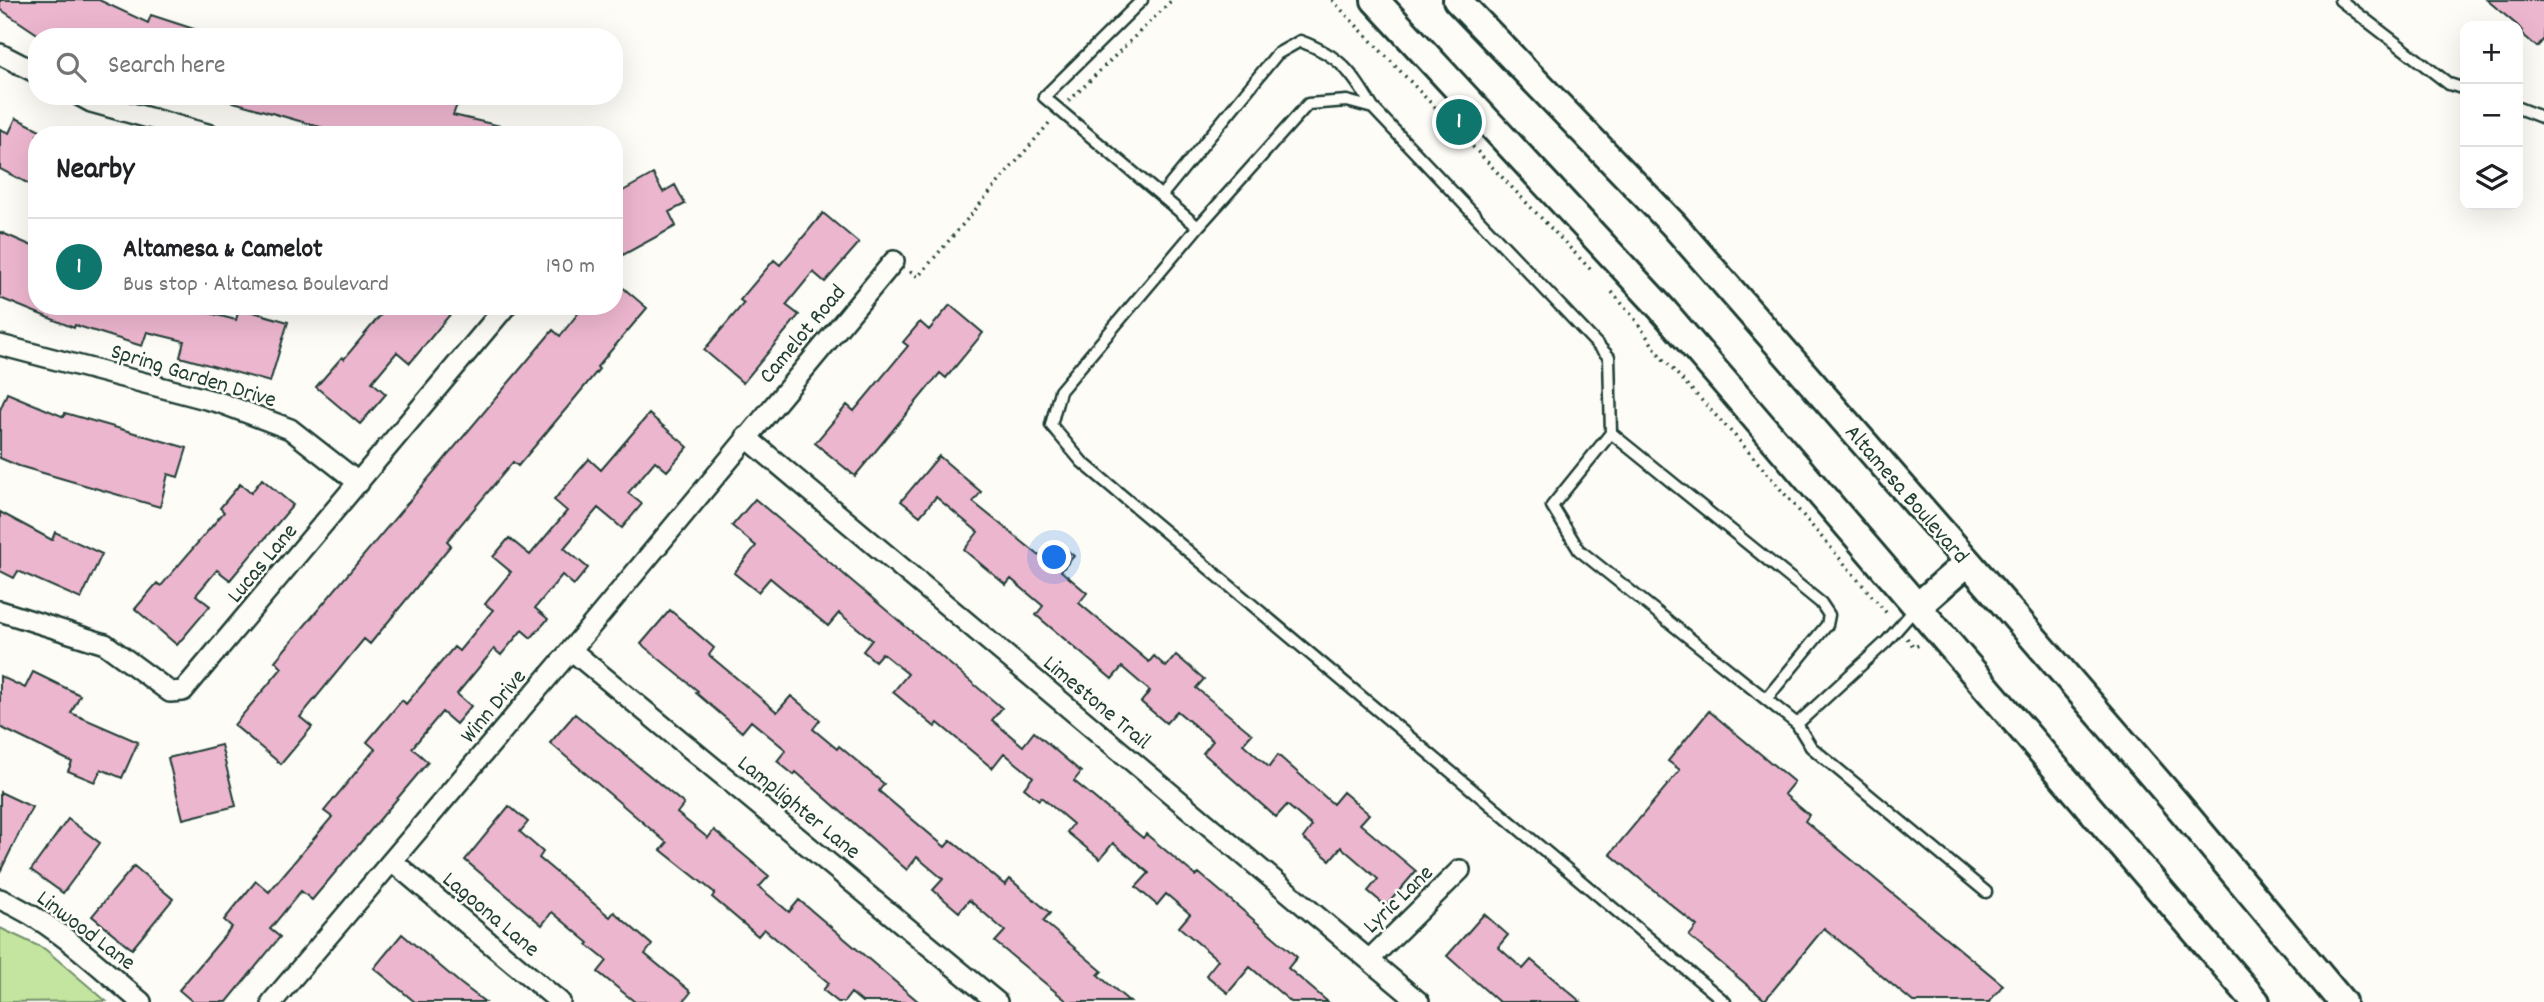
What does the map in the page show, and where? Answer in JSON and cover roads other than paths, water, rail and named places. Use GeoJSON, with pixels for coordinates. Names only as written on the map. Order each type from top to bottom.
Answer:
{"type":"FeatureCollection","features":[{"type":"Feature","properties":{"kind":"main road"},"geometry":{"type":"LineString","coordinates":[[1375,0],[1662,309],[2256,1002]]}},
{"type":"Feature","properties":{"kind":"main road","name":"Altamesa Boulevard"},"geometry":{"type":"LineString","coordinates":[[1457,0],[1673,224],[2175,802],[2342,1002]]}},
{"type":"Feature","properties":{"kind":"main road"},"geometry":{"type":"LineString","coordinates":[[1918,606],[1968,562]]}},
{"type":"Feature","properties":{"kind":"street"},"geometry":{"type":"LineString","coordinates":[[0,54],[28,68]]}},
{"type":"Feature","properties":{"kind":"street"},"geometry":{"type":"LineString","coordinates":[[102,105],[178,126]]}},
{"type":"Feature","properties":{"kind":"street","name":"Camelot Road"},"geometry":{"type":"LineString","coordinates":[[746,437],[894,261]]}},
{"type":"Feature","properties":{"kind":"street","name":"Lucas Lane"},"geometry":{"type":"LineString","coordinates":[[0,611],[105,644],[170,692],[183,691],[195,680],[499,315]]}},
{"type":"Feature","properties":{"kind":"street","name":"Spring Garden Drive"},"geometry":{"type":"LineString","coordinates":[[0,345],[221,403],[290,429],[359,483]]}},
{"type":"Feature","properties":{"kind":"street","name":"Winn Drive"},"geometry":{"type":"LineString","coordinates":[[272,1002],[571,650],[746,437]]}},
{"type":"Feature","properties":{"kind":"street","name":"Limestone Trail"},"geometry":{"type":"LineString","coordinates":[[746,437],[1419,1002]]}},
{"type":"Feature","properties":{"kind":"street","name":"Lamplighter Lane"},"geometry":{"type":"LineString","coordinates":[[571,650],[998,1002]]}},
{"type":"Feature","properties":{"kind":"street","name":"Lagoona Lane"},"geometry":{"type":"LineString","coordinates":[[392,860],[560,1002]]}},
{"type":"Feature","properties":{"kind":"street","name":"Lyric Lane"},"geometry":{"type":"LineString","coordinates":[[1369,960],[1460,870]]}},
{"type":"Feature","properties":{"kind":"street","name":"Linwood Lane"},"geometry":{"type":"LineString","coordinates":[[0,899],[24,910],[65,938],[141,1002]]}},
{"type":"Feature","properties":{"kind":"lane"},"geometry":{"type":"LineString","coordinates":[[1142,0],[1044,97],[1198,227]]}},
{"type":"Feature","properties":{"kind":"lane"},"geometry":{"type":"LineString","coordinates":[[2340,0],[2449,84],[2460,87]]}},
{"type":"Feature","properties":{"kind":"lane"},"geometry":{"type":"LineString","coordinates":[[1161,196],[1277,54],[1300,41],[1325,50],[1351,73],[1373,108],[1609,357],[1611,433],[1552,506],[1579,550],[1797,724],[1811,747],[1986,892]]}},
{"type":"Feature","properties":{"kind":"lane"},"geometry":{"type":"LineString","coordinates":[[1373,108],[1347,101],[1308,104],[1198,227],[1060,391],[1051,425],[1082,462],[1725,1002]]}},
{"type":"Feature","properties":{"kind":"lane"},"geometry":{"type":"LineString","coordinates":[[2523,110],[2544,118]]}},
{"type":"Feature","properties":{"kind":"lane"},"geometry":{"type":"LineString","coordinates":[[1611,433],[1821,603],[1829,615],[1827,625],[1766,699]]}},
{"type":"Feature","properties":{"kind":"lane"},"geometry":{"type":"LineString","coordinates":[[1797,724],[1844,682],[1918,606]]}},
{"type":"Feature","properties":{"kind":"place","name":"Altamesa & Camelot"},"geometry":{"type":"Point","coordinates":[1459,122]}}]}
